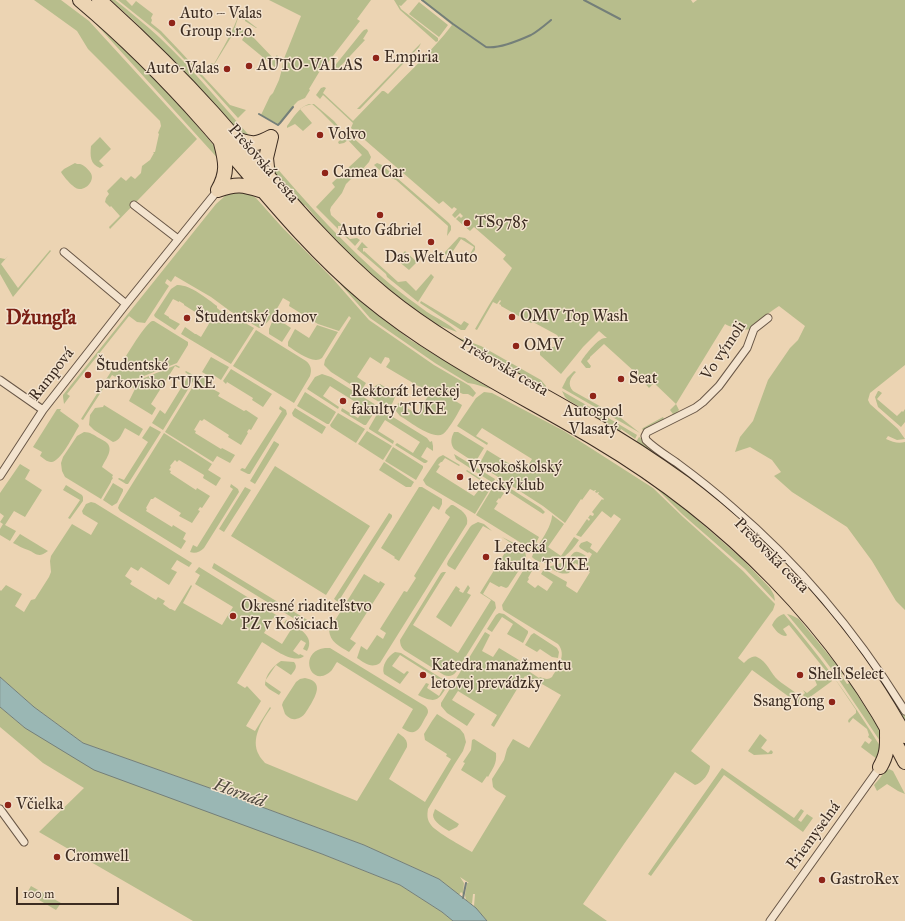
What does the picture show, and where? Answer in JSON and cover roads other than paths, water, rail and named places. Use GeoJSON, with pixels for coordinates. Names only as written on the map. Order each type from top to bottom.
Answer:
{"type":"FeatureCollection","features":[{"type":"Feature","properties":{"kind":"highway","name":"Prešovská cesta"},"geometry":{"type":"LineString","coordinates":[[80,0],[150,64],[221,141],[303,236],[362,293],[403,325],[466,366],[625,457],[680,496],[720,528],[761,567],[806,615],[867,696],[887,727],[905,762]]}},
{"type":"Feature","properties":{"kind":"highway","name":"Prešovská cesta"},"geometry":{"type":"LineString","coordinates":[[99,0],[166,64],[235,138],[315,230],[345,261],[386,297],[408,314],[467,352],[591,422],[631,447],[682,482],[730,521],[783,571],[830,625],[867,675],[892,712],[905,736]]}},
{"type":"Feature","properties":{"kind":"highway"},"geometry":{"type":"LineString","coordinates":[[235,138],[254,144],[260,143],[271,137],[266,158],[268,177]]}},
{"type":"Feature","properties":{"kind":"highway"},"geometry":{"type":"LineString","coordinates":[[218,190],[222,182],[226,165],[221,141]]}},
{"type":"Feature","properties":{"kind":"highway"},"geometry":{"type":"LineString","coordinates":[[218,190],[233,185],[244,185],[264,191]]}},
{"type":"Feature","properties":{"kind":"highway"},"geometry":{"type":"LineString","coordinates":[[880,767],[887,752],[887,727]]}},
{"type":"Feature","properties":{"kind":"highway"},"geometry":{"type":"LineString","coordinates":[[880,767],[893,762],[905,767]]}},
{"type":"Feature","properties":{"kind":"street","name":"Rampová"},"geometry":{"type":"LineString","coordinates":[[0,476],[43,410],[218,190]]}},
{"type":"Feature","properties":{"kind":"street"},"geometry":{"type":"LineString","coordinates":[[134,205],[178,239]]}},
{"type":"Feature","properties":{"kind":"street"},"geometry":{"type":"LineString","coordinates":[[64,252],[126,304]]}},
{"type":"Feature","properties":{"kind":"street","name":"Vo výmoli"},"geometry":{"type":"LineString","coordinates":[[645,438],[647,432],[704,402],[712,394],[747,348],[754,330],[768,318]]}},
{"type":"Feature","properties":{"kind":"street"},"geometry":{"type":"LineString","coordinates":[[0,380],[43,410]]}},
{"type":"Feature","properties":{"kind":"street","name":"Prešovská cesta"},"geometry":{"type":"LineString","coordinates":[[645,438],[699,479],[731,506],[788,559],[825,600],[860,645],[905,712]]}},
{"type":"Feature","properties":{"kind":"street","name":"Priemyselná"},"geometry":{"type":"LineString","coordinates":[[770,921],[880,767]]}},
{"type":"Feature","properties":{"kind":"street"},"geometry":{"type":"LineString","coordinates":[[0,809],[24,842]]}},
{"type":"Feature","properties":{"kind":"water"},"geometry":{"type":"Polygon","coordinates":[[[0,677],[34,707],[83,743],[364,845],[439,879],[476,908],[487,921],[453,921],[442,912],[400,885],[322,854],[94,770],[25,728],[0,707],[0,677]]]}},
{"type":"Feature","properties":{"kind":"waterway"},"geometry":{"type":"LineString","coordinates":[[422,0],[486,47],[497,47],[515,42],[536,32],[551,20]]}},
{"type":"Feature","properties":{"kind":"waterway"},"geometry":{"type":"LineString","coordinates":[[584,0],[620,19]]}},
{"type":"Feature","properties":{"kind":"waterway"},"geometry":{"type":"LineString","coordinates":[[278,125],[293,107]]}},
{"type":"Feature","properties":{"kind":"waterway"},"geometry":{"type":"LineString","coordinates":[[259,114],[278,125]]}},
{"type":"Feature","properties":{"kind":"waterway"},"geometry":{"type":"LineString","coordinates":[[463,898],[466,883]]}},
{"type":"Feature","properties":{"kind":"place","name":"Auto – Valas Group s.r.o."},"geometry":{"type":"Point","coordinates":[172,23]}},
{"type":"Feature","properties":{"kind":"place","name":"Empiria"},"geometry":{"type":"Point","coordinates":[376,58]}},
{"type":"Feature","properties":{"kind":"place","name":"AUTO-VALAS"},"geometry":{"type":"Point","coordinates":[249,66]}},
{"type":"Feature","properties":{"kind":"place","name":"Auto-Valas"},"geometry":{"type":"Point","coordinates":[227,69]}},
{"type":"Feature","properties":{"kind":"place","name":"Volvo"},"geometry":{"type":"Point","coordinates":[320,135]}},
{"type":"Feature","properties":{"kind":"place","name":"Camea Car"},"geometry":{"type":"Point","coordinates":[325,173]}},
{"type":"Feature","properties":{"kind":"place","name":"Auto Gábriel"},"geometry":{"type":"Point","coordinates":[380,215]}},
{"type":"Feature","properties":{"kind":"place","name":"TS9785"},"geometry":{"type":"Point","coordinates":[467,223]}},
{"type":"Feature","properties":{"kind":"place","name":"Das WeltAuto"},"geometry":{"type":"Point","coordinates":[431,242]}},
{"type":"Feature","properties":{"kind":"place","name":"OMV Top Wash"},"geometry":{"type":"Point","coordinates":[512,317]}},
{"type":"Feature","properties":{"kind":"place","name":"Študentský domov"},"geometry":{"type":"Point","coordinates":[187,318]}},
{"type":"Feature","properties":{"kind":"place","name":"OMV"},"geometry":{"type":"Point","coordinates":[516,346]}},
{"type":"Feature","properties":{"kind":"place","name":"Študentské parkovisko TUKE"},"geometry":{"type":"Point","coordinates":[88,375]}},
{"type":"Feature","properties":{"kind":"place","name":"Seat"},"geometry":{"type":"Point","coordinates":[621,379]}},
{"type":"Feature","properties":{"kind":"place","name":"Autospol Vlasatý"},"geometry":{"type":"Point","coordinates":[593,396]}},
{"type":"Feature","properties":{"kind":"place","name":"Rektorát leteckej fakulty TUKE"},"geometry":{"type":"Point","coordinates":[343,401]}},
{"type":"Feature","properties":{"kind":"place","name":"Vysokoškolský letecký klub"},"geometry":{"type":"Point","coordinates":[460,477]}},
{"type":"Feature","properties":{"kind":"place","name":"Letecká fakulta TUKE"},"geometry":{"type":"Point","coordinates":[486,557]}},
{"type":"Feature","properties":{"kind":"place","name":"Okresné riaditeľstvo PZ v Košiciach"},"geometry":{"type":"Point","coordinates":[233,616]}},
{"type":"Feature","properties":{"kind":"place","name":"Katedra manažmentu letovej prevádzky"},"geometry":{"type":"Point","coordinates":[423,675]}},
{"type":"Feature","properties":{"kind":"place","name":"Shell Select"},"geometry":{"type":"Point","coordinates":[800,675]}},
{"type":"Feature","properties":{"kind":"place","name":"SsangYong"},"geometry":{"type":"Point","coordinates":[832,702]}},
{"type":"Feature","properties":{"kind":"place","name":"Včielka"},"geometry":{"type":"Point","coordinates":[8,805]}},
{"type":"Feature","properties":{"kind":"place","name":"Cromwell"},"geometry":{"type":"Point","coordinates":[57,857]}},
{"type":"Feature","properties":{"kind":"place","name":"GastroRex"},"geometry":{"type":"Point","coordinates":[822,880]}},
{"type":"Feature","properties":{"kind":"district","name":"Džungľa"},"geometry":{"type":"Point","coordinates":[41,319]}},
{"type":"Feature","properties":{"kind":"water label","name":"Hornád"},"geometry":{"type":"Point","coordinates":[239,794]}}]}
